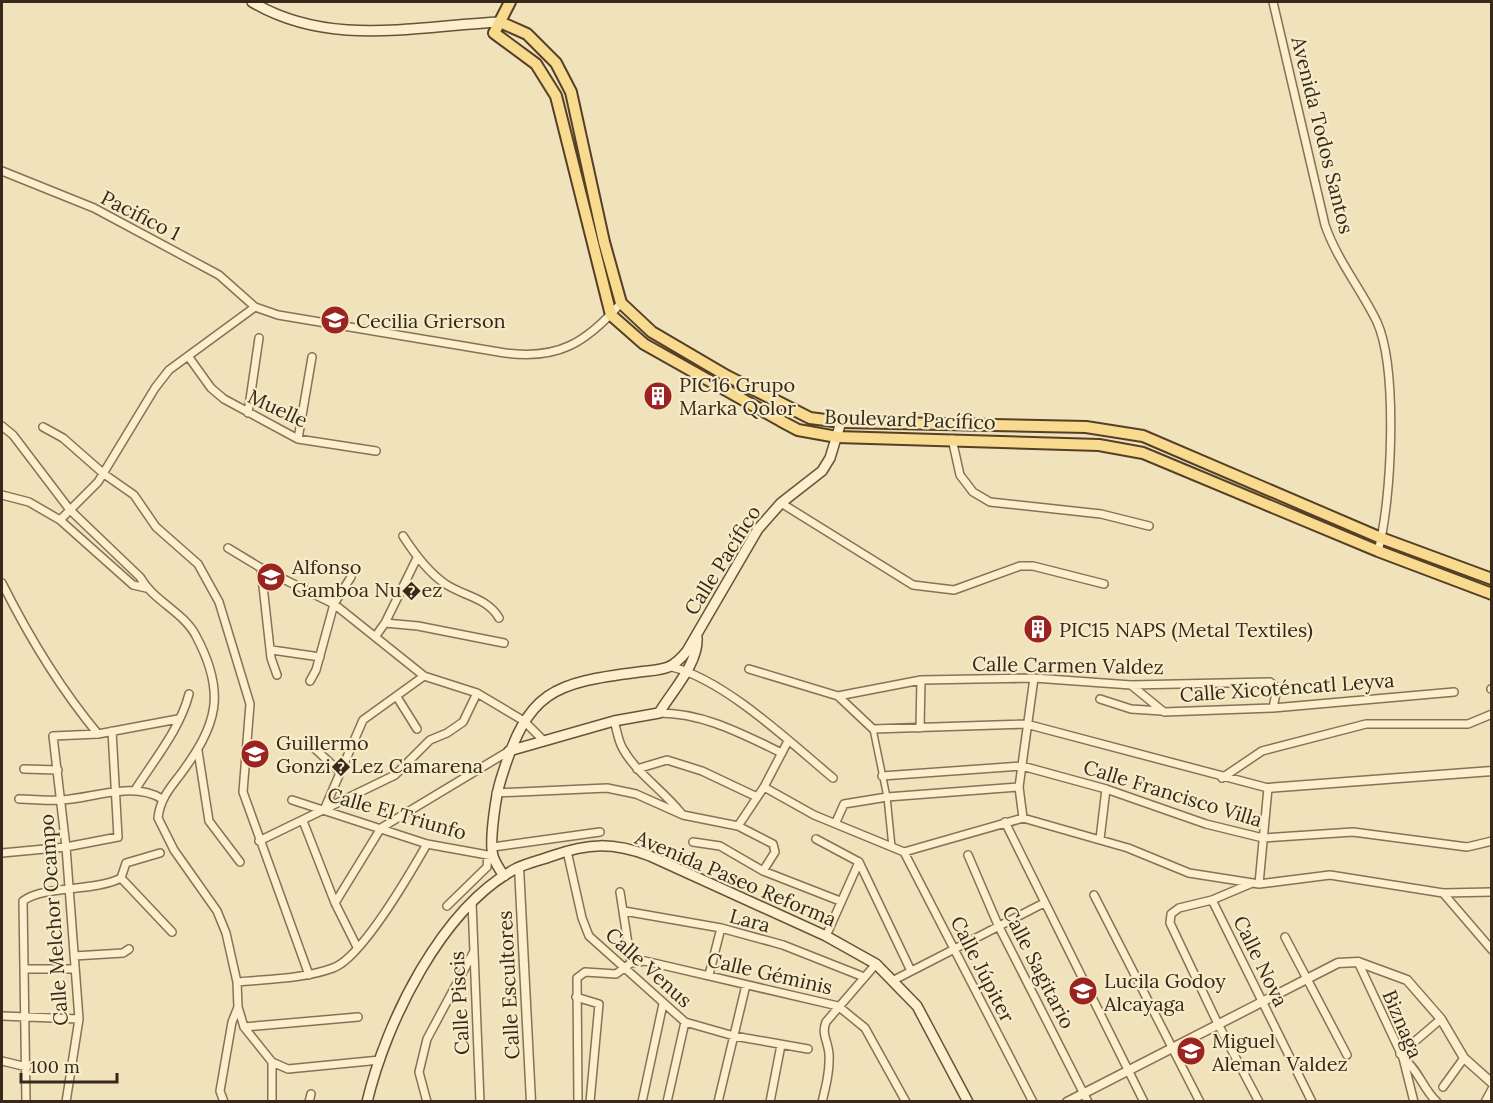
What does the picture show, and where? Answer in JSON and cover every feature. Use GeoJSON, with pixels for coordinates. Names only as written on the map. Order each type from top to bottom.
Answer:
{"type":"FeatureCollection","features":[{"type":"Feature","properties":{"kind":"main road"},"geometry":{"type":"LineString","coordinates":[[252,2],[280,17],[320,28],[406,32],[500,22],[527,34],[556,63],[571,92],[604,242],[621,303]]}},
{"type":"Feature","properties":{"kind":"main road"},"geometry":{"type":"LineString","coordinates":[[494,33],[510,2]]}},
{"type":"Feature","properties":{"kind":"main road"},"geometry":{"type":"LineString","coordinates":[[481,23],[536,64],[556,96],[611,315]]}},
{"type":"Feature","properties":{"kind":"main road","name":"Boulevard Pacífico"},"geometry":{"type":"LineString","coordinates":[[621,303],[652,332],[727,376],[810,418],[841,422],[1086,428],[1143,436],[1381,538],[1491,579]]}},
{"type":"Feature","properties":{"kind":"main road","name":"Boulevard Pacífico"},"geometry":{"type":"LineString","coordinates":[[611,315],[644,344],[798,430],[837,437],[1100,445],[1143,453],[1378,551],[1491,594]]}},
{"type":"Feature","properties":{"kind":"main road","name":"Calle Pacífico"},"geometry":{"type":"LineString","coordinates":[[672,668],[697,635],[758,529],[781,503],[822,471],[830,458],[841,422]]}},
{"type":"Feature","properties":{"kind":"main road","name":"Calle Pacífico"},"geometry":{"type":"LineString","coordinates":[[658,712],[686,671],[697,645],[697,635]]}},
{"type":"Feature","properties":{"kind":"main road"},"geometry":{"type":"LineString","coordinates":[[504,876],[491,852],[496,793],[509,751],[524,721],[552,692],[568,684],[672,668]]}},
{"type":"Feature","properties":{"kind":"main road"},"geometry":{"type":"LineString","coordinates":[[509,751],[614,721],[658,712]]}},
{"type":"Feature","properties":{"kind":"main road","name":"Avenida Paseo Reforma"},"geometry":{"type":"LineString","coordinates":[[370,1100],[380,1060],[408,996],[437,945],[472,902],[519,867],[586,845],[630,849],[826,936],[876,964],[917,1006],[968,1101]]}},
{"type":"Feature","properties":{"kind":"street","name":"Avenida Todos Santos"},"geometry":{"type":"LineString","coordinates":[[1273,2],[1325,225],[1331,243],[1377,323],[1386,353],[1391,460],[1378,551]]}},
{"type":"Feature","properties":{"kind":"street","name":"Pacifico 1"},"geometry":{"type":"LineString","coordinates":[[2,171],[94,208],[185,256],[219,275],[255,307]]}},
{"type":"Feature","properties":{"kind":"street"},"geometry":{"type":"LineString","coordinates":[[60,520],[104,474],[155,388],[169,370],[255,307],[297,319],[529,356],[548,354],[582,339],[611,315],[621,303]]}},
{"type":"Feature","properties":{"kind":"street"},"geometry":{"type":"LineString","coordinates":[[248,413],[259,338]]}},
{"type":"Feature","properties":{"kind":"street","name":"Muelle"},"geometry":{"type":"LineString","coordinates":[[188,356],[211,388],[248,413],[298,439],[376,451]]}},
{"type":"Feature","properties":{"kind":"street"},"geometry":{"type":"LineString","coordinates":[[298,439],[312,357]]}},
{"type":"Feature","properties":{"kind":"street"},"geometry":{"type":"LineString","coordinates":[[2,426],[13,435],[70,510],[140,577],[146,588],[195,633],[203,650],[216,703],[212,722],[198,751],[162,799],[158,818],[160,825],[217,911],[226,933],[237,982],[238,1007],[244,1027],[272,1062],[288,1069],[380,1060]]}},
{"type":"Feature","properties":{"kind":"street"},"geometry":{"type":"LineString","coordinates":[[42,427],[63,438],[104,474],[134,495],[156,527],[198,564],[219,602],[250,704],[243,792],[309,975]]}},
{"type":"Feature","properties":{"kind":"street"},"geometry":{"type":"LineString","coordinates":[[952,439],[960,475],[973,492],[990,502],[1101,514],[1149,526]]}},
{"type":"Feature","properties":{"kind":"street"},"geometry":{"type":"LineString","coordinates":[[2,495],[28,502],[60,520],[133,585],[146,588]]}},
{"type":"Feature","properties":{"kind":"street"},"geometry":{"type":"LineString","coordinates":[[781,503],[913,585],[954,590],[1020,566],[1033,566],[1104,584]]}},
{"type":"Feature","properties":{"kind":"street"},"geometry":{"type":"LineString","coordinates":[[403,536],[417,558],[444,583],[493,607],[499,618]]}},
{"type":"Feature","properties":{"kind":"street"},"geometry":{"type":"LineString","coordinates":[[228,548],[261,568],[334,604],[424,676],[477,693],[524,721],[544,741]]}},
{"type":"Feature","properties":{"kind":"street"},"geometry":{"type":"LineString","coordinates":[[375,637],[385,623],[417,558]]}},
{"type":"Feature","properties":{"kind":"street"},"geometry":{"type":"LineString","coordinates":[[261,568],[277,675]]}},
{"type":"Feature","properties":{"kind":"street"},"geometry":{"type":"LineString","coordinates":[[310,681],[320,657],[334,604],[351,576]]}},
{"type":"Feature","properties":{"kind":"street"},"geometry":{"type":"LineString","coordinates":[[2,583],[30,638],[66,696],[98,734],[178,719]]}},
{"type":"Feature","properties":{"kind":"street"},"geometry":{"type":"LineString","coordinates":[[385,623],[418,626],[504,643]]}},
{"type":"Feature","properties":{"kind":"street"},"geometry":{"type":"LineString","coordinates":[[272,650],[320,657]]}},
{"type":"Feature","properties":{"kind":"street"},"geometry":{"type":"LineString","coordinates":[[672,668],[686,671],[730,698],[833,778]]}},
{"type":"Feature","properties":{"kind":"street"},"geometry":{"type":"LineString","coordinates":[[749,669],[838,696],[873,729],[887,797],[892,847]]}},
{"type":"Feature","properties":{"kind":"street"},"geometry":{"type":"LineString","coordinates":[[324,810],[363,720],[424,676]]}},
{"type":"Feature","properties":{"kind":"street"},"geometry":{"type":"LineString","coordinates":[[1023,818],[1019,787],[1026,724],[1035,678]]}},
{"type":"Feature","properties":{"kind":"street","name":"Calle Carmen Valdez"},"geometry":{"type":"LineString","coordinates":[[838,696],[921,680],[1035,678],[1131,685],[1270,682],[1277,688],[1273,708]]}},
{"type":"Feature","properties":{"kind":"street"},"geometry":{"type":"LineString","coordinates":[[920,728],[921,680]]}},
{"type":"Feature","properties":{"kind":"street","name":"Calle Xicoténcatl Leyva"},"geometry":{"type":"LineString","coordinates":[[1131,685],[1164,712],[1273,708],[1454,692]]}},
{"type":"Feature","properties":{"kind":"street"},"geometry":{"type":"LineString","coordinates":[[259,841],[395,775],[430,740],[447,733],[463,722],[477,693]]}},
{"type":"Feature","properties":{"kind":"street"},"geometry":{"type":"LineString","coordinates":[[135,790],[186,708],[189,694]]}},
{"type":"Feature","properties":{"kind":"street"},"geometry":{"type":"LineString","coordinates":[[397,697],[417,729]]}},
{"type":"Feature","properties":{"kind":"street"},"geometry":{"type":"LineString","coordinates":[[1100,699],[1131,709],[1164,712]]}},
{"type":"Feature","properties":{"kind":"street"},"geometry":{"type":"LineString","coordinates":[[658,712],[677,712],[717,722],[782,753]]}},
{"type":"Feature","properties":{"kind":"street"},"geometry":{"type":"LineString","coordinates":[[1222,777],[1262,751],[1366,724],[1468,724],[1491,714]]}},
{"type":"Feature","properties":{"kind":"street"},"geometry":{"type":"LineString","coordinates":[[614,721],[622,747],[637,769],[669,797],[683,815]]}},
{"type":"Feature","properties":{"kind":"street"},"geometry":{"type":"LineString","coordinates":[[873,729],[1026,724],[1268,788],[1491,771]]}},
{"type":"Feature","properties":{"kind":"street"},"geometry":{"type":"LineString","coordinates":[[2,853],[66,847],[118,837],[112,731]]}},
{"type":"Feature","properties":{"kind":"street","name":"Calle Melchor Ocampo"},"geometry":{"type":"LineString","coordinates":[[66,1101],[79,1019],[66,847],[53,736],[98,734]]}},
{"type":"Feature","properties":{"kind":"street"},"geometry":{"type":"LineString","coordinates":[[738,826],[764,787],[788,741]]}},
{"type":"Feature","properties":{"kind":"street"},"geometry":{"type":"LineString","coordinates":[[312,747],[339,771]]}},
{"type":"Feature","properties":{"kind":"street"},"geometry":{"type":"LineString","coordinates":[[198,751],[209,821],[240,861]]}},
{"type":"Feature","properties":{"kind":"street"},"geometry":{"type":"LineString","coordinates":[[335,903],[381,828],[509,751]]}},
{"type":"Feature","properties":{"kind":"street"},"geometry":{"type":"LineString","coordinates":[[637,769],[667,760],[702,771],[757,797]]}},
{"type":"Feature","properties":{"kind":"street","name":"Calle Francisco Villa"},"geometry":{"type":"LineString","coordinates":[[882,776],[1022,766],[1106,789],[1206,824],[1263,838],[1353,832],[1467,847],[1491,841]]}},
{"type":"Feature","properties":{"kind":"street"},"geometry":{"type":"LineString","coordinates":[[24,770],[58,770]]}},
{"type":"Feature","properties":{"kind":"street"},"geometry":{"type":"LineString","coordinates":[[764,787],[814,814],[904,852],[1023,818],[1100,839],[1189,873],[1256,883],[1330,875],[1443,893],[1491,892]]}},
{"type":"Feature","properties":{"kind":"street"},"geometry":{"type":"LineString","coordinates":[[836,822],[844,804],[887,797],[1019,787]]}},
{"type":"Feature","properties":{"kind":"street"},"geometry":{"type":"LineString","coordinates":[[496,793],[607,788],[636,794],[683,815],[738,826],[775,847],[775,852],[764,871]]}},
{"type":"Feature","properties":{"kind":"street"},"geometry":{"type":"LineString","coordinates":[[1256,883],[1268,788]]}},
{"type":"Feature","properties":{"kind":"street"},"geometry":{"type":"LineString","coordinates":[[1100,839],[1106,789]]}},
{"type":"Feature","properties":{"kind":"street"},"geometry":{"type":"LineString","coordinates":[[19,799],[61,800],[135,790],[152,792],[162,799]]}},
{"type":"Feature","properties":{"kind":"street","name":"Calle El Triunfo"},"geometry":{"type":"LineString","coordinates":[[292,800],[427,844],[491,852],[600,832]]}},
{"type":"Feature","properties":{"kind":"street"},"geometry":{"type":"LineString","coordinates":[[303,821],[335,903],[357,947]]}},
{"type":"Feature","properties":{"kind":"street"},"geometry":{"type":"LineString","coordinates":[[1005,822],[1144,1101]]}},
{"type":"Feature","properties":{"kind":"street"},"geometry":{"type":"LineString","coordinates":[[816,840],[859,862],[911,971]]}},
{"type":"Feature","properties":{"kind":"street"},"geometry":{"type":"LineString","coordinates":[[693,842],[720,846],[764,871],[840,901]]}},
{"type":"Feature","properties":{"kind":"street"},"geometry":{"type":"LineString","coordinates":[[237,982],[309,975],[335,968],[347,960],[398,897],[427,844]]}},
{"type":"Feature","properties":{"kind":"street","name":"Calle Venus"},"geometry":{"type":"LineString","coordinates":[[567,851],[582,918],[590,936],[663,1004],[685,1022],[734,1036],[808,1049]]}},
{"type":"Feature","properties":{"kind":"street"},"geometry":{"type":"LineString","coordinates":[[447,906],[487,867],[491,852]]}},
{"type":"Feature","properties":{"kind":"street","name":"Calle Júpiter"},"geometry":{"type":"LineString","coordinates":[[904,852],[1033,1101]]}},
{"type":"Feature","properties":{"kind":"street"},"geometry":{"type":"LineString","coordinates":[[26,1101],[23,901],[68,890],[105,885],[121,878],[126,863],[159,854]]}},
{"type":"Feature","properties":{"kind":"street","name":"Calle Sagitario"},"geometry":{"type":"LineString","coordinates":[[968,855],[998,925],[1086,1097]]}},
{"type":"Feature","properties":{"kind":"street"},"geometry":{"type":"LineString","coordinates":[[826,936],[859,862]]}},
{"type":"Feature","properties":{"kind":"street","name":"Calle Escultores"},"geometry":{"type":"LineString","coordinates":[[519,867],[531,1101]]}},
{"type":"Feature","properties":{"kind":"street"},"geometry":{"type":"LineString","coordinates":[[121,878],[172,932]]}},
{"type":"Feature","properties":{"kind":"street"},"geometry":{"type":"LineString","coordinates":[[1256,883],[1212,900],[1179,908],[1171,914],[1170,923],[1218,1024],[1259,1101]]}},
{"type":"Feature","properties":{"kind":"street"},"geometry":{"type":"LineString","coordinates":[[578,1101],[577,978],[585,972],[616,974],[630,963],[620,892]]}},
{"type":"Feature","properties":{"kind":"street"},"geometry":{"type":"LineString","coordinates":[[1443,893],[1491,951]]}},
{"type":"Feature","properties":{"kind":"street"},"geometry":{"type":"LineString","coordinates":[[1094,895],[1200,1101]]}},
{"type":"Feature","properties":{"kind":"street","name":"Calle Nova"},"geometry":{"type":"LineString","coordinates":[[1212,900],[1312,1101]]}},
{"type":"Feature","properties":{"kind":"street","name":"Calle Piscis"},"geometry":{"type":"LineString","coordinates":[[472,902],[480,1101]]}},
{"type":"Feature","properties":{"kind":"street"},"geometry":{"type":"LineString","coordinates":[[894,980],[1044,903]]}},
{"type":"Feature","properties":{"kind":"street","name":"Lara"},"geometry":{"type":"LineString","coordinates":[[624,911],[721,928],[783,945],[864,977]]}},
{"type":"Feature","properties":{"kind":"street"},"geometry":{"type":"LineString","coordinates":[[709,975],[721,928]]}},
{"type":"Feature","properties":{"kind":"street"},"geometry":{"type":"LineString","coordinates":[[1285,937],[1347,1054]]}},
{"type":"Feature","properties":{"kind":"street"},"geometry":{"type":"LineString","coordinates":[[74,956],[123,953],[129,949]]}},
{"type":"Feature","properties":{"kind":"street"},"geometry":{"type":"LineString","coordinates":[[427,1101],[419,1072],[427,1039],[473,952]]}},
{"type":"Feature","properties":{"kind":"street","name":"Calle Géminis"},"geometry":{"type":"LineString","coordinates":[[630,963],[645,961],[838,1006],[865,1028],[906,1101]]}},
{"type":"Feature","properties":{"kind":"street"},"geometry":{"type":"LineString","coordinates":[[1067,1101],[1086,1097],[1128,1070],[1307,977],[1338,963],[1358,962],[1407,980],[1441,1019],[1464,1058],[1491,1083]]}},
{"type":"Feature","properties":{"kind":"street","name":"Biznaga"},"geometry":{"type":"LineString","coordinates":[[1358,962],[1401,1056],[1414,1101]]}},
{"type":"Feature","properties":{"kind":"street"},"geometry":{"type":"LineString","coordinates":[[822,1101],[829,1053],[823,1031],[826,1022],[876,964]]}},
{"type":"Feature","properties":{"kind":"street"},"geometry":{"type":"LineString","coordinates":[[25,969],[75,969]]}},
{"type":"Feature","properties":{"kind":"street"},"geometry":{"type":"LineString","coordinates":[[718,1101],[746,985]]}},
{"type":"Feature","properties":{"kind":"street"},"geometry":{"type":"LineString","coordinates":[[576,997],[596,1001],[600,1009],[590,1101]]}},
{"type":"Feature","properties":{"kind":"street"},"geometry":{"type":"LineString","coordinates":[[642,1101],[663,1004]]}},
{"type":"Feature","properties":{"kind":"street"},"geometry":{"type":"LineString","coordinates":[[224,1101],[220,1091],[232,1022],[238,1007]]}},
{"type":"Feature","properties":{"kind":"street"},"geometry":{"type":"LineString","coordinates":[[2,1016],[79,1019]]}},
{"type":"Feature","properties":{"kind":"street"},"geometry":{"type":"LineString","coordinates":[[244,1027],[358,1017]]}},
{"type":"Feature","properties":{"kind":"street"},"geometry":{"type":"LineString","coordinates":[[1437,1101],[1426,1092],[1409,1063],[1401,1056],[1441,1019]]}},
{"type":"Feature","properties":{"kind":"street"},"geometry":{"type":"LineString","coordinates":[[667,1101],[685,1022]]}},
{"type":"Feature","properties":{"kind":"street"},"geometry":{"type":"LineString","coordinates":[[770,1101],[781,1045]]}},
{"type":"Feature","properties":{"kind":"street"},"geometry":{"type":"LineString","coordinates":[[1443,1087],[1464,1058]]}},
{"type":"Feature","properties":{"kind":"street"},"geometry":{"type":"LineString","coordinates":[[2,1061],[27,1067]]}},
{"type":"Feature","properties":{"kind":"street"},"geometry":{"type":"LineString","coordinates":[[272,1062],[272,1101]]}},
{"type":"Feature","properties":{"kind":"street"},"geometry":{"type":"LineString","coordinates":[[577,1087],[591,1088]]}},
{"type":"Feature","properties":{"kind":"street"},"geometry":{"type":"LineString","coordinates":[[1485,1101],[1491,1089]]}},
{"type":"Feature","properties":{"kind":"place","name":"Cecilia Grierson"},"geometry":{"type":"Point","coordinates":[335,320]}},
{"type":"Feature","properties":{"kind":"place","name":"PIC16 Grupo Marka Qolor"},"geometry":{"type":"Point","coordinates":[658,396]}},
{"type":"Feature","properties":{"kind":"place","name":"Alfonso Gamboa Nu�ez"},"geometry":{"type":"Point","coordinates":[271,577]}},
{"type":"Feature","properties":{"kind":"place","name":"PIC15 NAPS (Metal Textiles)"},"geometry":{"type":"Point","coordinates":[1038,629]}},
{"type":"Feature","properties":{"kind":"place","name":"Guillermo Gonzi�Lez Camarena"},"geometry":{"type":"Point","coordinates":[255,754]}},
{"type":"Feature","properties":{"kind":"place","name":"Lucila Godoy Alcayaga"},"geometry":{"type":"Point","coordinates":[1083,991]}},
{"type":"Feature","properties":{"kind":"place","name":"Miguel Aleman Valdez"},"geometry":{"type":"Point","coordinates":[1191,1051]}}]}
